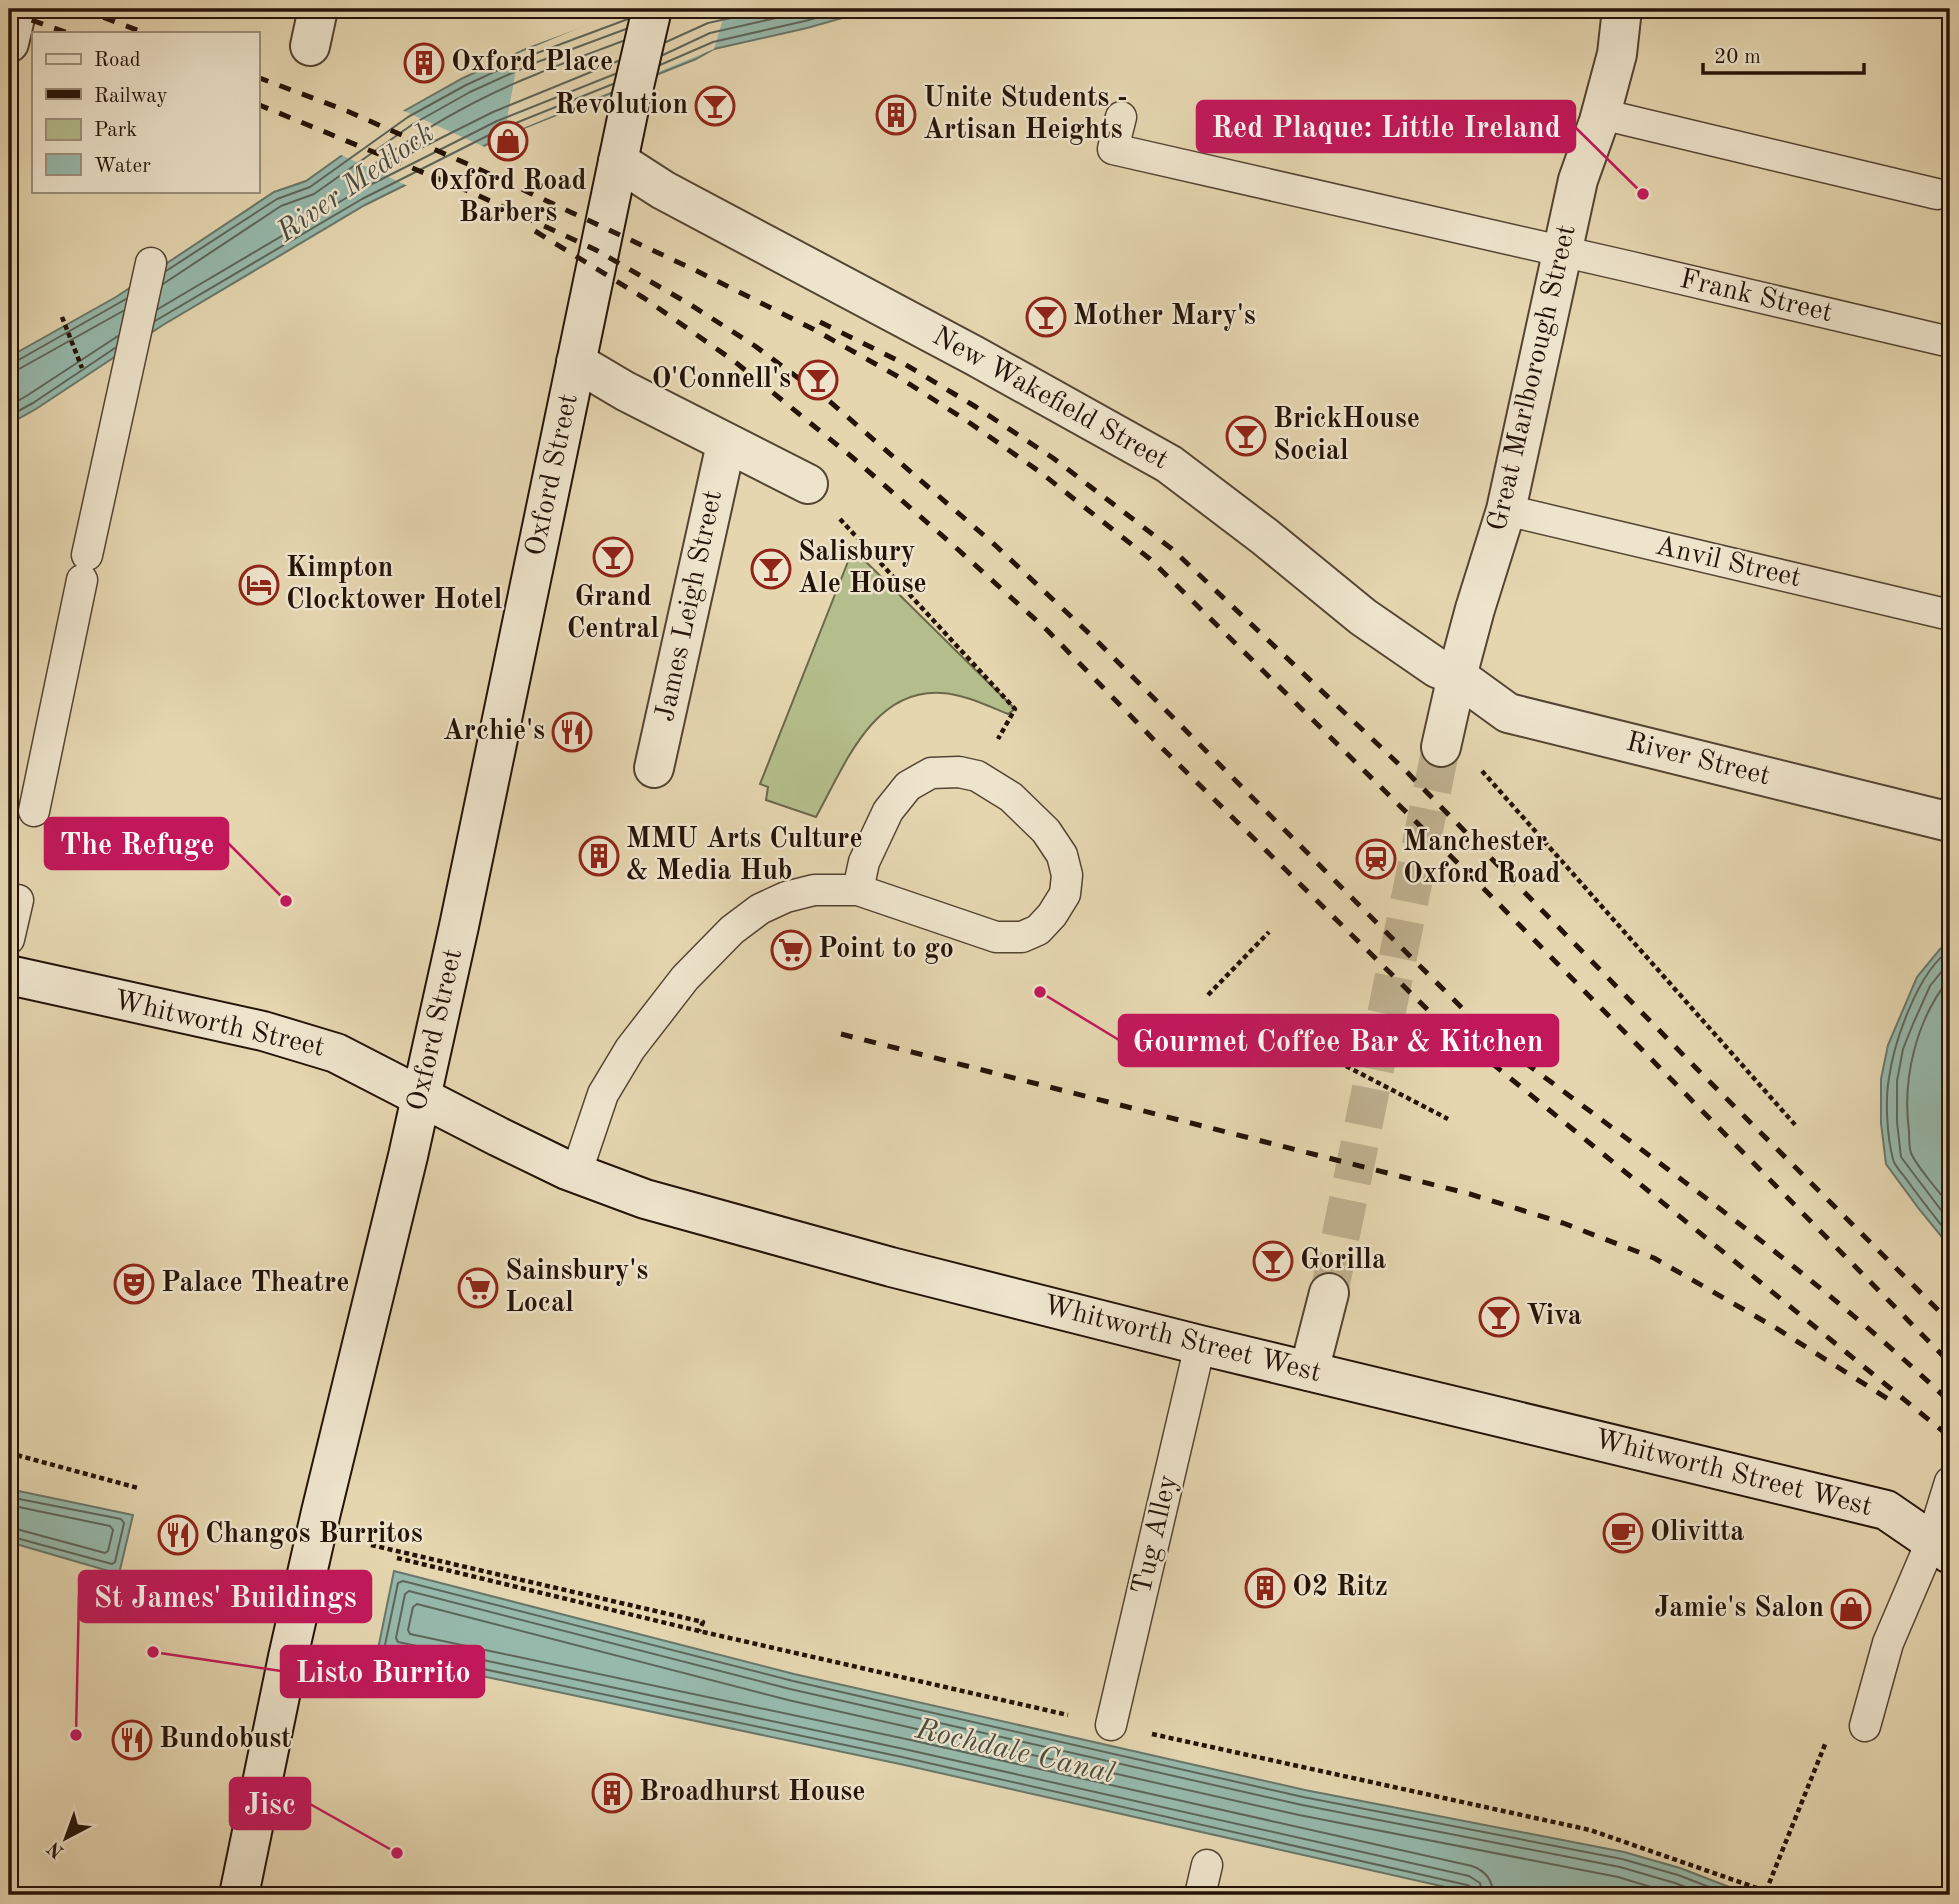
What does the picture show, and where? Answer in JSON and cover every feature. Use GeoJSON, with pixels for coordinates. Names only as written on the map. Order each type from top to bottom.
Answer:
{"type":"FeatureCollection","features":[{"type":"Feature","properties":{"kind":"main road"},"geometry":{"type":"LineString","coordinates":[[9,43],[17,9]]}},
{"type":"Feature","properties":{"kind":"main road"},"geometry":{"type":"LineString","coordinates":[[310,46],[318,9]]}},
{"type":"Feature","properties":{"kind":"main road","name":"Oxford Street"},"geometry":{"type":"LineString","coordinates":[[239,1895],[294,1630],[459,926],[652,9]]}},
{"type":"Feature","properties":{"kind":"main road","name":"Great Marlborough Street"},"geometry":{"type":"LineString","coordinates":[[1443,737],[1475,608],[1506,510],[1577,180],[1601,114],[1617,54],[1622,9]]}},
{"type":"Feature","properties":{"kind":"main road","name":"New Wakefield Street"},"geometry":{"type":"LineString","coordinates":[[618,161],[663,191],[975,356],[1169,464],[1264,536],[1363,617],[1437,668],[1457,676]]}},
{"type":"Feature","properties":{"kind":"main road"},"geometry":{"type":"LineString","coordinates":[[576,362],[625,391],[808,484]]}},
{"type":"Feature","properties":{"kind":"main road","name":"James Leigh Street"},"geometry":{"type":"LineString","coordinates":[[654,768],[726,444]]}},
{"type":"Feature","properties":{"kind":"main road","name":"River Street"},"geometry":{"type":"LineString","coordinates":[[1457,676],[1508,713],[1950,822]]}},
{"type":"Feature","properties":{"kind":"main road","name":"Whitworth Street"},"geometry":{"type":"LineString","coordinates":[[9,975],[263,1031],[336,1053],[421,1096]]}},
{"type":"Feature","properties":{"kind":"main road","name":"Whitworth Street West"},"geometry":{"type":"LineString","coordinates":[[421,1096],[576,1174],[645,1199],[891,1267],[1200,1345],[1886,1510],[1941,1547]]}},
{"type":"Feature","properties":{"kind":"main road"},"geometry":{"type":"LineString","coordinates":[[1309,1371],[1329,1293]]}},
{"type":"Feature","properties":{"kind":"lane"},"geometry":{"type":"LineString","coordinates":[[1601,114],[1937,194]]}},
{"type":"Feature","properties":{"kind":"lane","name":"Frank Street"},"geometry":{"type":"LineString","coordinates":[[1121,117],[1113,149],[1950,342]]}},
{"type":"Feature","properties":{"kind":"lane"},"geometry":{"type":"LineString","coordinates":[[34,811],[150,263]]}},
{"type":"Feature","properties":{"kind":"lane","name":"Anvil Street"},"geometry":{"type":"LineString","coordinates":[[1506,510],[1950,615]]}},
{"type":"Feature","properties":{"kind":"lane"},"geometry":{"type":"LineString","coordinates":[[576,1174],[603,1094],[630,1049],[685,978],[723,940],[760,909],[786,897],[814,890],[858,890],[996,937],[1022,937],[1038,930],[1052,915],[1065,894],[1068,876],[1062,855],[1045,831],[1011,797],[977,776],[959,772],[931,773],[908,786],[888,811],[864,862],[858,890]]}},
{"type":"Feature","properties":{"kind":"lane"},"geometry":{"type":"LineString","coordinates":[[9,939],[18,900]]}},
{"type":"Feature","properties":{"kind":"lane","name":"Tug Alley"},"geometry":{"type":"LineString","coordinates":[[1111,1725],[1200,1345]]}},
{"type":"Feature","properties":{"kind":"lane"},"geometry":{"type":"LineString","coordinates":[[1866,1726],[1888,1643],[1941,1547],[1950,1482]]}},
{"type":"Feature","properties":{"kind":"lane"},"geometry":{"type":"LineString","coordinates":[[1200,1895],[1207,1866]]}},
{"type":"Feature","properties":{"kind":"path"},"geometry":{"type":"LineString","coordinates":[[62,317],[86,380]]}},
{"type":"Feature","properties":{"kind":"path"},"geometry":{"type":"LineString","coordinates":[[808,484],[1015,709]]}},
{"type":"Feature","properties":{"kind":"path"},"geometry":{"type":"LineString","coordinates":[[1443,737],[1797,1127]]}},
{"type":"Feature","properties":{"kind":"path"},"geometry":{"type":"LineString","coordinates":[[1208,995],[1269,932]]}},
{"type":"Feature","properties":{"kind":"path"},"geometry":{"type":"LineString","coordinates":[[1346,1066],[1448,1119]]}},
{"type":"Feature","properties":{"kind":"path"},"geometry":{"type":"LineString","coordinates":[[9,1453],[138,1488]]}},
{"type":"Feature","properties":{"kind":"path"},"geometry":{"type":"LineString","coordinates":[[371,1545],[703,1622],[699,1631]]}},
{"type":"Feature","properties":{"kind":"path"},"geometry":{"type":"LineString","coordinates":[[397,1558],[404,1560]]}},
{"type":"Feature","properties":{"kind":"path"},"geometry":{"type":"LineString","coordinates":[[1766,1891],[1827,1740]]}},
{"type":"Feature","properties":{"kind":"green space"},"geometry":{"type":"Polygon","coordinates":[[[853,549],[1015,709],[1008,714],[967,698],[941,693],[917,695],[896,704],[879,717],[863,735],[816,817],[766,800],[768,787],[760,784],[853,549]]]}},
{"type":"Feature","properties":{"kind":"water","name":"River Medlock"},"geometry":{"type":"Polygon","coordinates":[[[635,9],[874,9],[807,28],[714,49],[696,59],[504,136],[365,205],[163,325],[9,424],[9,357],[116,297],[274,192],[306,181],[404,111],[463,78],[526,49],[635,9]]]}},
{"type":"Feature","properties":{"kind":"water"},"geometry":{"type":"Polygon","coordinates":[[[1950,942],[1950,1247],[1886,1164],[1881,1123],[1881,1079],[1888,1045],[1917,977],[1940,949],[1950,942]]]}},
{"type":"Feature","properties":{"kind":"water"},"geometry":{"type":"Polygon","coordinates":[[[9,1489],[133,1515],[119,1574],[9,1542],[9,1489]]]}},
{"type":"Feature","properties":{"kind":"water","name":"Rochdale Canal"},"geometry":{"type":"Polygon","coordinates":[[[394,1571],[794,1674],[1305,1790],[1624,1852],[1680,1868],[1750,1895],[1481,1895],[900,1764],[377,1654],[394,1571]]]}},
{"type":"Feature","properties":{"kind":"pier"},"geometry":{"type":"Polygon","coordinates":[[[625,9],[726,9],[714,49],[504,136],[519,53],[625,9]]]}},
{"type":"Feature","properties":{"kind":"pier"},"geometry":{"type":"Polygon","coordinates":[[[400,109],[487,148],[410,187],[337,153],[400,109]]]}},
{"type":"Feature","properties":{"kind":"tunnel"},"geometry":{"type":"LineString","coordinates":[[1329,1293],[1441,747]]}},
{"type":"Feature","properties":{"kind":"railway"},"geometry":{"type":"LineString","coordinates":[[81,9],[142,32]]}},
{"type":"Feature","properties":{"kind":"railway"},"geometry":{"type":"LineString","coordinates":[[9,12],[65,32]]}},
{"type":"Feature","properties":{"kind":"railway"},"geometry":{"type":"LineString","coordinates":[[259,78],[347,111],[472,166],[697,271],[813,329],[897,376],[1040,472],[1150,559],[1489,894],[1950,1363]]}},
{"type":"Feature","properties":{"kind":"railway"},"geometry":{"type":"LineString","coordinates":[[259,105],[473,193],[596,250],[755,346],[828,400],[995,545],[1095,639],[1466,1012],[1507,1049],[1789,1263],[1898,1354],[1950,1402]]}},
{"type":"Feature","properties":{"kind":"railway"},"geometry":{"type":"LineString","coordinates":[[535,231],[644,298],[734,361],[852,457],[1047,630],[1159,745],[1434,1016],[1950,1437]]}},
{"type":"Feature","properties":{"kind":"railway"},"geometry":{"type":"LineString","coordinates":[[820,322],[903,363],[976,407],[1053,458],[1172,549],[1406,771],[1697,1069],[1950,1322]]}},
{"type":"Feature","properties":{"kind":"railway"},"geometry":{"type":"LineString","coordinates":[[841,1034],[1470,1194],[1563,1223],[1654,1258],[1776,1328],[1896,1404]]}},
{"type":"Feature","properties":{"kind":"place","name":"Oxford Place"},"geometry":{"type":"Point","coordinates":[424,63]}},
{"type":"Feature","properties":{"kind":"place","name":"Revolution"},"geometry":{"type":"Point","coordinates":[715,106]}},
{"type":"Feature","properties":{"kind":"place","name":"Unite Students - Artisan Heights"},"geometry":{"type":"Point","coordinates":[896,115]}},
{"type":"Feature","properties":{"kind":"place","name":"Oxford Road Barbers"},"geometry":{"type":"Point","coordinates":[508,141]}},
{"type":"Feature","properties":{"kind":"place","name":"Red Plaque: Little Ireland"},"geometry":{"type":"Point","coordinates":[1643,194]}},
{"type":"Feature","properties":{"kind":"place","name":"Mother Mary's"},"geometry":{"type":"Point","coordinates":[1046,317]}},
{"type":"Feature","properties":{"kind":"place","name":"O'Connell's"},"geometry":{"type":"Point","coordinates":[818,380]}},
{"type":"Feature","properties":{"kind":"place","name":"BrickHouse Social"},"geometry":{"type":"Point","coordinates":[1246,436]}},
{"type":"Feature","properties":{"kind":"place","name":"Grand Central"},"geometry":{"type":"Point","coordinates":[613,557]}},
{"type":"Feature","properties":{"kind":"place","name":"Salisbury Ale House"},"geometry":{"type":"Point","coordinates":[771,569]}},
{"type":"Feature","properties":{"kind":"place","name":"Kimpton Clocktower Hotel"},"geometry":{"type":"Point","coordinates":[259,585]}},
{"type":"Feature","properties":{"kind":"place","name":"Archie's"},"geometry":{"type":"Point","coordinates":[572,732]}},
{"type":"Feature","properties":{"kind":"place","name":"MMU Arts Culture & Media Hub"},"geometry":{"type":"Point","coordinates":[599,856]}},
{"type":"Feature","properties":{"kind":"place","name":"Manchester Oxford Road"},"geometry":{"type":"Point","coordinates":[1376,859]}},
{"type":"Feature","properties":{"kind":"place","name":"The Refuge"},"geometry":{"type":"Point","coordinates":[286,901]}},
{"type":"Feature","properties":{"kind":"place","name":"Point to go"},"geometry":{"type":"Point","coordinates":[791,950]}},
{"type":"Feature","properties":{"kind":"place","name":"Gourmet Coffee Bar & Kitchen"},"geometry":{"type":"Point","coordinates":[1040,992]}},
{"type":"Feature","properties":{"kind":"place","name":"Gorilla"},"geometry":{"type":"Point","coordinates":[1273,1261]}},
{"type":"Feature","properties":{"kind":"place","name":"Palace Theatre"},"geometry":{"type":"Point","coordinates":[134,1284]}},
{"type":"Feature","properties":{"kind":"place","name":"Sainsbury's Local"},"geometry":{"type":"Point","coordinates":[478,1288]}},
{"type":"Feature","properties":{"kind":"place","name":"Viva"},"geometry":{"type":"Point","coordinates":[1499,1317]}},
{"type":"Feature","properties":{"kind":"place","name":"Olivitta"},"geometry":{"type":"Point","coordinates":[1623,1533]}},
{"type":"Feature","properties":{"kind":"place","name":"Changos Burritos"},"geometry":{"type":"Point","coordinates":[178,1535]}},
{"type":"Feature","properties":{"kind":"place","name":"O2 Ritz"},"geometry":{"type":"Point","coordinates":[1265,1588]}},
{"type":"Feature","properties":{"kind":"place","name":"Jamie's Salon"},"geometry":{"type":"Point","coordinates":[1851,1609]}},
{"type":"Feature","properties":{"kind":"place","name":"Listo Burrito"},"geometry":{"type":"Point","coordinates":[153,1652]}},
{"type":"Feature","properties":{"kind":"place","name":"St James' Buildings"},"geometry":{"type":"Point","coordinates":[76,1735]}},
{"type":"Feature","properties":{"kind":"place","name":"Bundobust"},"geometry":{"type":"Point","coordinates":[132,1740]}},
{"type":"Feature","properties":{"kind":"place","name":"Broadhurst House"},"geometry":{"type":"Point","coordinates":[612,1793]}},
{"type":"Feature","properties":{"kind":"place","name":"Jisc"},"geometry":{"type":"Point","coordinates":[397,1853]}}]}
